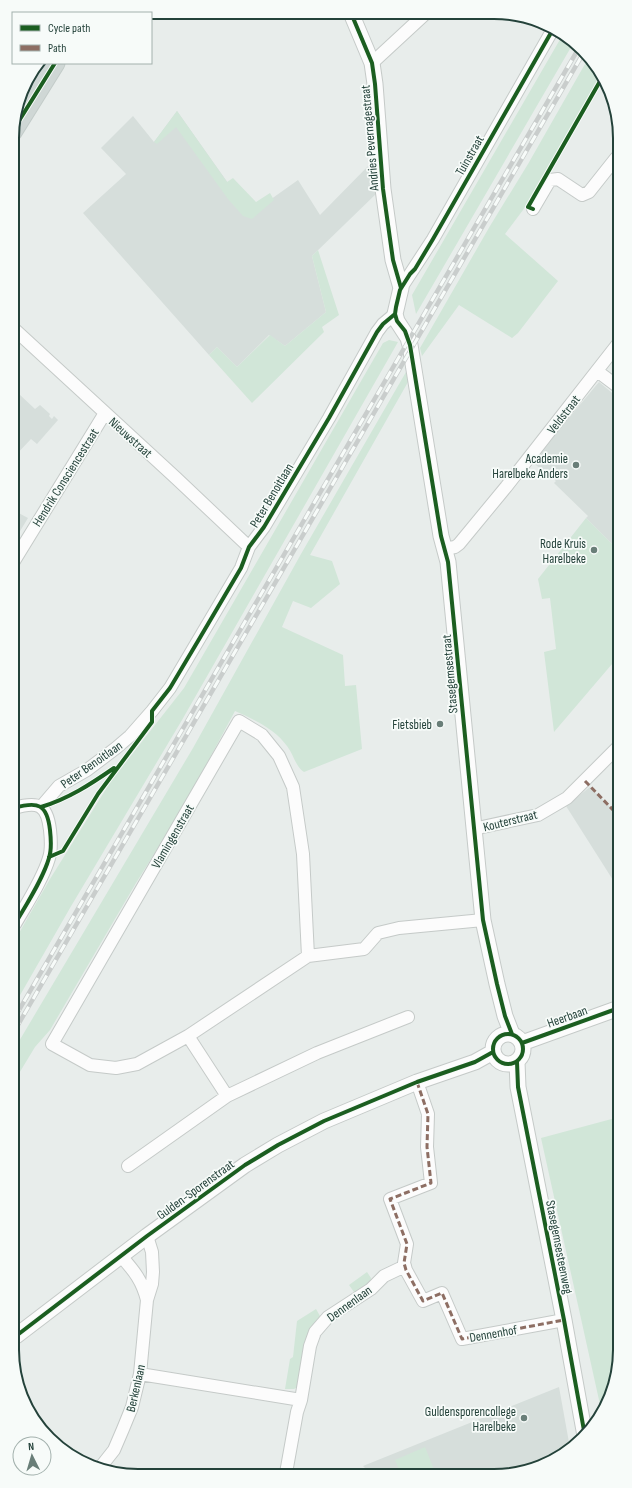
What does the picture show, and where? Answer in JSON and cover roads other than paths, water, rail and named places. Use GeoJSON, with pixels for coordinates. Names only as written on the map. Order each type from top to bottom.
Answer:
{"type":"FeatureCollection","features":[{"type":"Feature","properties":{"kind":"main road"},"geometry":{"type":"LineString","coordinates":[[21,118],[54,64]]}},
{"type":"Feature","properties":{"kind":"street","name":"Andries Pevernagestraat"},"geometry":{"type":"LineString","coordinates":[[354,19],[372,63],[378,108],[383,188],[393,260],[401,288]]}},
{"type":"Feature","properties":{"kind":"street"},"geometry":{"type":"LineString","coordinates":[[372,63],[420,19]]}},
{"type":"Feature","properties":{"kind":"street","name":"Tuinstraat"},"geometry":{"type":"LineString","coordinates":[[401,288],[433,239],[551,33]]}},
{"type":"Feature","properties":{"kind":"street"},"geometry":{"type":"LineString","coordinates":[[533,209],[550,180],[558,179],[582,194],[589,192],[613,162]]}},
{"type":"Feature","properties":{"kind":"street"},"geometry":{"type":"LineString","coordinates":[[395,314],[401,288]]}},
{"type":"Feature","properties":{"kind":"street","name":"Peter Benoitlaan"},"geometry":{"type":"LineString","coordinates":[[41,807],[56,788],[86,770],[130,736],[152,712],[170,688],[240,568],[249,547],[264,527],[329,418],[377,332],[383,324],[395,314]]}},
{"type":"Feature","properties":{"kind":"street","name":"Stasegemsestraat"},"geometry":{"type":"LineString","coordinates":[[395,314],[397,321],[408,338],[410,346],[448,569],[483,920],[505,1016],[512,1037],[523,1051],[521,1056],[504,1060]]}},
{"type":"Feature","properties":{"kind":"street","name":"Nieuwstraat"},"geometry":{"type":"LineString","coordinates":[[19,334],[249,547]]}},
{"type":"Feature","properties":{"kind":"street","name":"Veldstraat"},"geometry":{"type":"LineString","coordinates":[[444,549],[455,548],[459,544],[613,349]]}},
{"type":"Feature","properties":{"kind":"street"},"geometry":{"type":"LineString","coordinates":[[597,371],[613,383]]}},
{"type":"Feature","properties":{"kind":"street","name":"Hendrik Consciencestraat"},"geometry":{"type":"LineString","coordinates":[[19,553],[105,413]]}},
{"type":"Feature","properties":{"kind":"street","name":"Vlamingenstraat"},"geometry":{"type":"LineString","coordinates":[[308,956],[303,854],[293,787],[279,756],[262,735],[239,721],[52,1044],[90,1065],[116,1068],[138,1064],[188,1036],[308,956],[364,949],[378,932],[399,928],[483,920]]}},
{"type":"Feature","properties":{"kind":"street","name":"Kouterstraat"},"geometry":{"type":"LineString","coordinates":[[474,829],[538,815],[568,798],[613,753]]}},
{"type":"Feature","properties":{"kind":"street"},"geometry":{"type":"LineString","coordinates":[[19,806],[33,804],[41,807],[48,817],[51,847],[50,858],[19,917]]}},
{"type":"Feature","properties":{"kind":"street","name":"Heerbaan"},"geometry":{"type":"LineString","coordinates":[[512,1037],[613,1010]]}},
{"type":"Feature","properties":{"kind":"street"},"geometry":{"type":"LineString","coordinates":[[128,1166],[227,1096],[317,1054],[408,1017]]}},
{"type":"Feature","properties":{"kind":"street"},"geometry":{"type":"LineString","coordinates":[[188,1036],[227,1096]]}},
{"type":"Feature","properties":{"kind":"street"},"geometry":{"type":"LineString","coordinates":[[504,1060],[493,1045],[495,1040],[512,1037]]}},
{"type":"Feature","properties":{"kind":"street","name":"Gulden-Sporenstraat"},"geometry":{"type":"LineString","coordinates":[[19,1334],[147,1236],[245,1165],[278,1145],[324,1121],[417,1082],[475,1062],[504,1060]]}},
{"type":"Feature","properties":{"kind":"street","name":"Stasegemsesteenweg"},"geometry":{"type":"LineString","coordinates":[[504,1060],[518,1087],[584,1429]]}},
{"type":"Feature","properties":{"kind":"street"},"geometry":{"type":"LineString","coordinates":[[405,1266],[404,1263],[407,1244],[390,1199],[431,1183],[427,1147],[428,1114],[417,1082]]}},
{"type":"Feature","properties":{"kind":"street","name":"Berkenlaan"},"geometry":{"type":"LineString","coordinates":[[103,1464],[114,1450],[124,1429],[132,1407],[140,1374],[146,1300],[152,1284],[154,1272],[152,1252],[147,1236]]}},
{"type":"Feature","properties":{"kind":"street","name":"Berkenlaan"},"geometry":{"type":"LineString","coordinates":[[121,1256],[139,1278],[143,1286],[146,1300]]}},
{"type":"Feature","properties":{"kind":"street","name":"Dennenhof"},"geometry":{"type":"LineString","coordinates":[[405,1266],[423,1301],[442,1293],[462,1338],[564,1320]]}},
{"type":"Feature","properties":{"kind":"street","name":"Dennenlaan"},"geometry":{"type":"LineString","coordinates":[[287,1469],[296,1412],[301,1400],[310,1346],[315,1332],[328,1317],[371,1289],[384,1276],[405,1266]]}},
{"type":"Feature","properties":{"kind":"street"},"geometry":{"type":"LineString","coordinates":[[140,1374],[301,1400]]}},
{"type":"Feature","properties":{"kind":"railway"},"geometry":{"type":"LineString","coordinates":[[19,1010],[577,52]]}},
{"type":"Feature","properties":{"kind":"railway"},"geometry":{"type":"LineString","coordinates":[[19,1023],[581,56]]}},
{"type":"Feature","properties":{"kind":"place","name":"Academie Harelbeke Anders"},"geometry":{"type":"Point","coordinates":[576,465]}},
{"type":"Feature","properties":{"kind":"place","name":"Rode Kruis Harelbeke"},"geometry":{"type":"Point","coordinates":[594,550]}},
{"type":"Feature","properties":{"kind":"place","name":"Fietsbieb"},"geometry":{"type":"Point","coordinates":[440,724]}},
{"type":"Feature","properties":{"kind":"place","name":"Guldensporencollege Harelbeke"},"geometry":{"type":"Point","coordinates":[524,1418]}}]}
